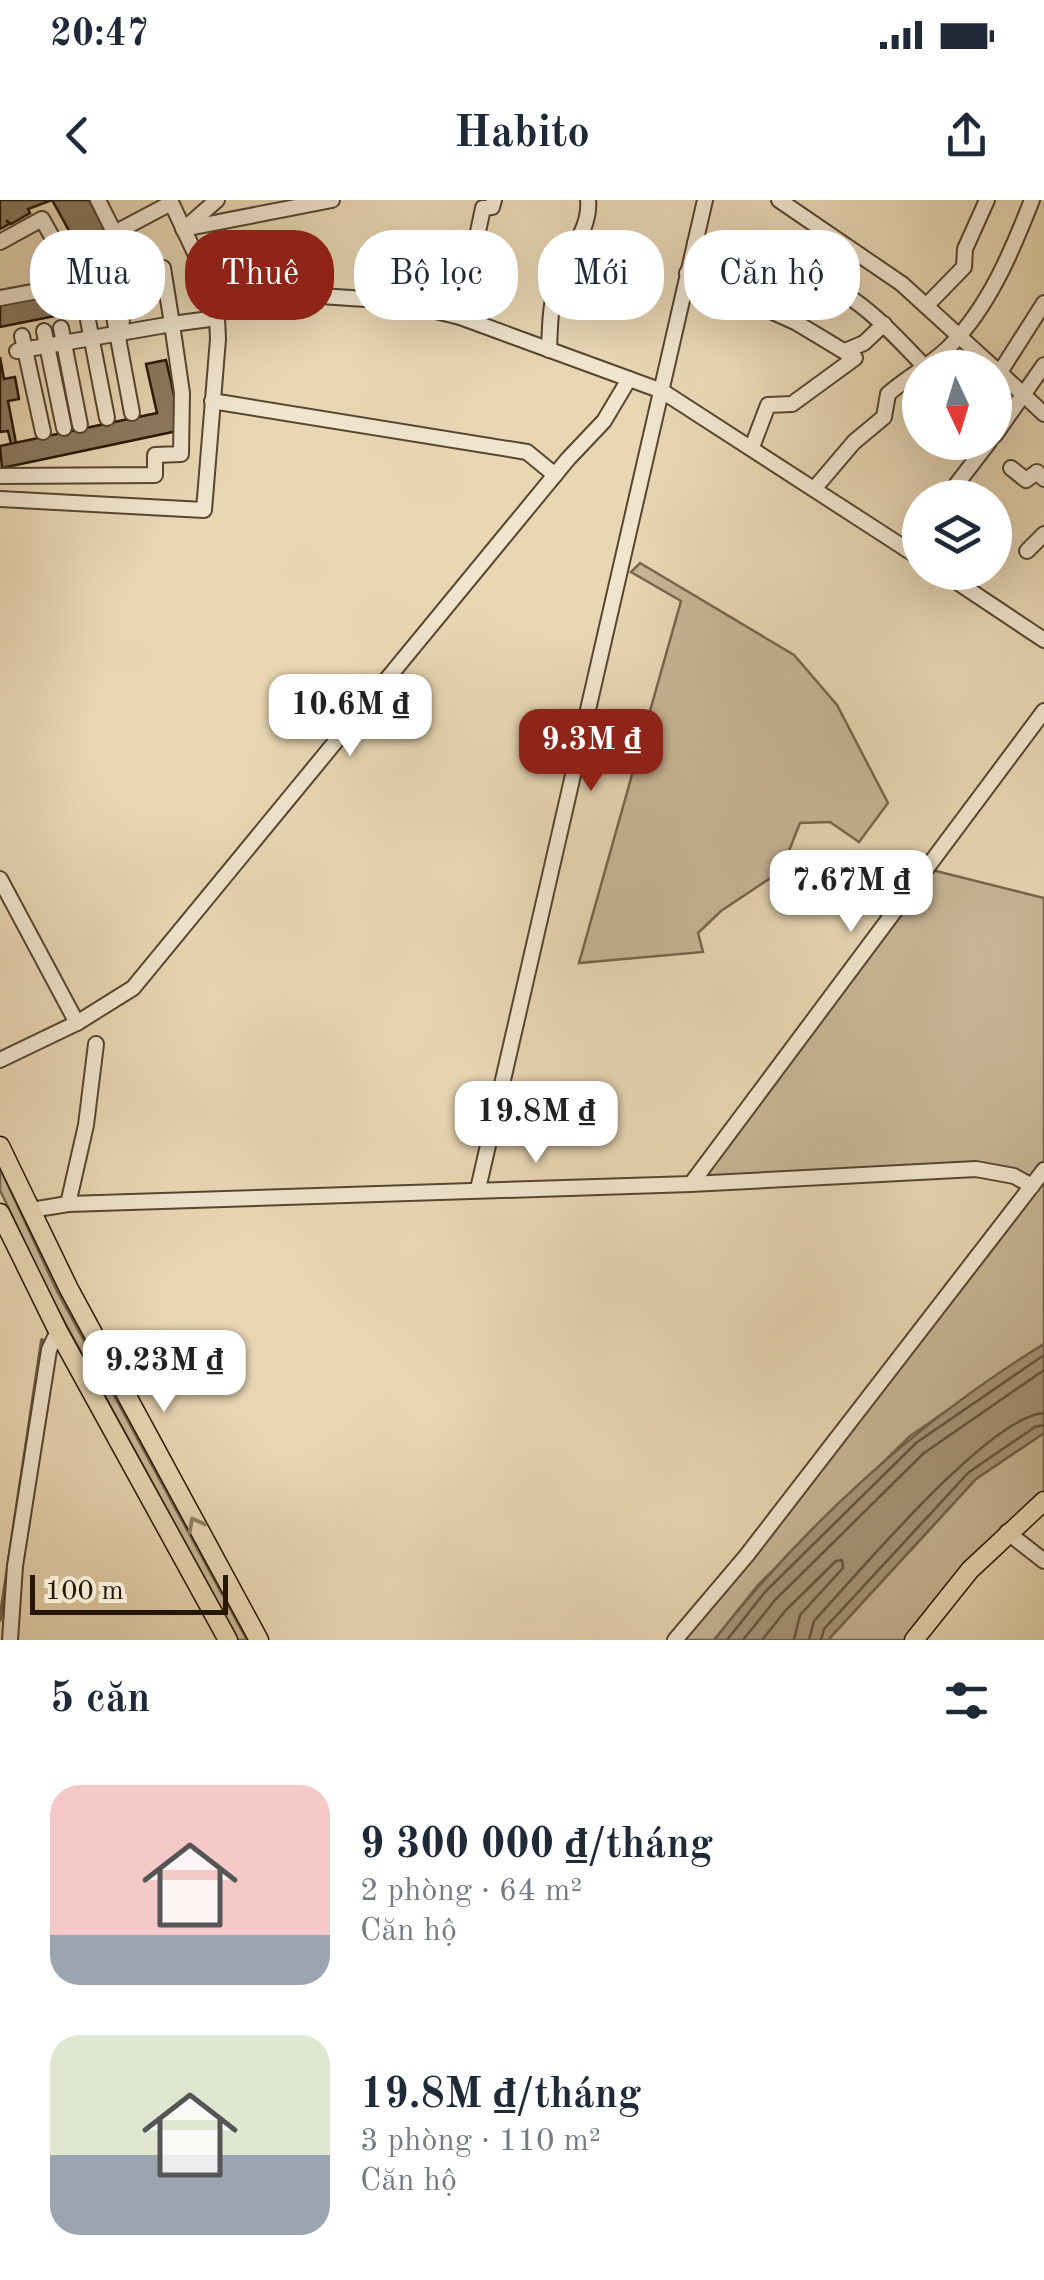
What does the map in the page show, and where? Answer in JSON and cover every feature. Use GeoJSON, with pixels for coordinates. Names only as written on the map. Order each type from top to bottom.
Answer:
{"type":"FeatureCollection","features":[{"type":"Feature","properties":{"kind":"main road"},"geometry":{"type":"LineString","coordinates":[[0,1146],[30,1210],[259,1640]]}},
{"type":"Feature","properties":{"kind":"main road"},"geometry":{"type":"LineString","coordinates":[[0,1213],[58,1331],[228,1640]]}},
{"type":"Feature","properties":{"kind":"main road"},"geometry":{"type":"LineString","coordinates":[[914,1640],[970,1570],[1044,1501]]}},
{"type":"Feature","properties":{"kind":"street"},"geometry":{"type":"LineString","coordinates":[[98,200],[113,230]]}},
{"type":"Feature","properties":{"kind":"street"},"geometry":{"type":"LineString","coordinates":[[183,229],[218,200]]}},
{"type":"Feature","properties":{"kind":"street"},"geometry":{"type":"LineString","coordinates":[[183,229],[332,200]]}},
{"type":"Feature","properties":{"kind":"street"},"geometry":{"type":"LineString","coordinates":[[479,230],[484,208],[492,207],[494,200]]}},
{"type":"Feature","properties":{"kind":"street"},"geometry":{"type":"LineString","coordinates":[[549,350],[550,312],[557,281],[587,224],[588,200]]}},
{"type":"Feature","properties":{"kind":"street"},"geometry":{"type":"LineString","coordinates":[[697,230],[705,200]]}},
{"type":"Feature","properties":{"kind":"street"},"geometry":{"type":"LineString","coordinates":[[779,200],[902,284],[975,350]]}},
{"type":"Feature","properties":{"kind":"street"},"geometry":{"type":"LineString","coordinates":[[926,306],[964,267],[965,249],[987,200]]}},
{"type":"Feature","properties":{"kind":"street"},"geometry":{"type":"LineString","coordinates":[[946,350],[1004,271],[1032,200]]}},
{"type":"Feature","properties":{"kind":"street"},"geometry":{"type":"LineString","coordinates":[[118,230],[170,202],[185,233]]}},
{"type":"Feature","properties":{"kind":"street"},"geometry":{"type":"LineString","coordinates":[[0,242],[42,219],[48,230]]}},
{"type":"Feature","properties":{"kind":"street"},"geometry":{"type":"LineString","coordinates":[[0,476],[155,474],[155,455],[181,454],[182,392],[165,285]]}},
{"type":"Feature","properties":{"kind":"street"},"geometry":{"type":"LineString","coordinates":[[478,1189],[684,287]]}},
{"type":"Feature","properties":{"kind":"street"},"geometry":{"type":"LineString","coordinates":[[0,298],[30,292]]}},
{"type":"Feature","properties":{"kind":"street"},"geometry":{"type":"LineString","coordinates":[[860,302],[908,350]]}},
{"type":"Feature","properties":{"kind":"street"},"geometry":{"type":"LineString","coordinates":[[1010,350],[1044,304]]}},
{"type":"Feature","properties":{"kind":"street"},"geometry":{"type":"LineString","coordinates":[[88,320],[107,418]]}},
{"type":"Feature","properties":{"kind":"street"},"geometry":{"type":"LineString","coordinates":[[116,320],[120,333]]}},
{"type":"Feature","properties":{"kind":"street"},"geometry":{"type":"LineString","coordinates":[[119,320],[132,413]]}},
{"type":"Feature","properties":{"kind":"street"},"geometry":{"type":"LineString","coordinates":[[42,432],[21,345],[62,335],[92,338],[202,320]]}},
{"type":"Feature","properties":{"kind":"street"},"geometry":{"type":"LineString","coordinates":[[0,499],[204,510],[217,320]]}},
{"type":"Feature","properties":{"kind":"street"},"geometry":{"type":"LineString","coordinates":[[468,320],[662,390],[902,546]]}},
{"type":"Feature","properties":{"kind":"street"},"geometry":{"type":"LineString","coordinates":[[752,447],[768,405],[792,404],[856,358],[790,320]]}},
{"type":"Feature","properties":{"kind":"street"},"geometry":{"type":"LineString","coordinates":[[845,351],[864,343],[884,324]]}},
{"type":"Feature","properties":{"kind":"street"},"geometry":{"type":"LineString","coordinates":[[62,335],[80,424]]}},
{"type":"Feature","properties":{"kind":"street"},"geometry":{"type":"LineString","coordinates":[[45,338],[64,428]]}},
{"type":"Feature","properties":{"kind":"street"},"geometry":{"type":"LineString","coordinates":[[1012,414],[1044,365]]}},
{"type":"Feature","properties":{"kind":"street"},"geometry":{"type":"LineString","coordinates":[[0,1060],[78,1023],[133,988],[555,476],[604,422],[629,379]]}},
{"type":"Feature","properties":{"kind":"street"},"geometry":{"type":"LineString","coordinates":[[814,488],[854,442],[884,416],[888,394],[902,382]]}},
{"type":"Feature","properties":{"kind":"street"},"geometry":{"type":"LineString","coordinates":[[1012,383],[1044,414]]}},
{"type":"Feature","properties":{"kind":"street"},"geometry":{"type":"LineString","coordinates":[[212,402],[527,452],[555,476]]}},
{"type":"Feature","properties":{"kind":"street"},"geometry":{"type":"LineString","coordinates":[[1011,468],[1026,480],[1037,472],[1044,479]]}},
{"type":"Feature","properties":{"kind":"street"},"geometry":{"type":"LineString","coordinates":[[1027,551],[1044,534]]}},
{"type":"Feature","properties":{"kind":"street"},"geometry":{"type":"LineString","coordinates":[[973,590],[1044,640]]}},
{"type":"Feature","properties":{"kind":"street"},"geometry":{"type":"LineString","coordinates":[[692,1184],[1044,712]]}},
{"type":"Feature","properties":{"kind":"street"},"geometry":{"type":"LineString","coordinates":[[0,879],[78,1023]]}},
{"type":"Feature","properties":{"kind":"street"},"geometry":{"type":"LineString","coordinates":[[68,1204],[86,1125],[96,1044]]}},
{"type":"Feature","properties":{"kind":"street"},"geometry":{"type":"LineString","coordinates":[[30,1210],[68,1204],[692,1184],[987,1170],[1014,1176],[1032,1186]]}},
{"type":"Feature","properties":{"kind":"street"},"geometry":{"type":"LineString","coordinates":[[675,1640],[748,1555],[1044,1170]]}},
{"type":"Feature","properties":{"kind":"street"},"geometry":{"type":"LineString","coordinates":[[10,1640],[12,1587],[27,1487],[49,1350],[58,1331]]}},
{"type":"Feature","properties":{"kind":"street"},"geometry":{"type":"LineString","coordinates":[[1008,1532],[1044,1561]]}},
{"type":"Feature","properties":{"kind":"shaded area"},"geometry":{"type":"Polygon","coordinates":[[[640,563],[794,655],[837,705],[888,803],[859,842],[830,822],[800,823],[781,871],[721,911],[698,933],[703,952],[579,963],[681,601],[631,572],[640,563]]]}},
{"type":"Feature","properties":{"kind":"shaded area"},"geometry":{"type":"Polygon","coordinates":[[[928,869],[1044,898],[1044,1344],[910,1436],[758,1585],[714,1640],[675,1640],[1031,1187],[987,1170],[691,1184],[928,869]]]}},
{"type":"Feature","properties":{"kind":"shaded area"},"geometry":{"type":"Polygon","coordinates":[[[0,1168],[57,1291],[247,1640],[238,1640],[46,1288],[0,1190],[0,1168]]]}},
{"type":"Feature","properties":{"kind":"shaded area"},"geometry":{"type":"Polygon","coordinates":[[[1044,1433],[1044,1500],[914,1640],[828,1640],[976,1479],[1044,1433]]]}},
{"type":"Feature","properties":{"kind":"water"},"geometry":{"type":"Polygon","coordinates":[[[1044,1344],[1044,1433],[976,1479],[828,1640],[714,1640],[787,1556],[866,1477],[952,1406],[1044,1344]]]}},
{"type":"Feature","properties":{"kind":"building"},"geometry":{"type":"Polygon","coordinates":[[[0,200],[52,200],[28,209],[30,213],[11,224],[6,220],[9,224],[0,229],[0,200]]]}},
{"type":"Feature","properties":{"kind":"building"},"geometry":{"type":"Polygon","coordinates":[[[52,200],[89,200],[105,229],[103,230],[69,230],[52,200]]]}},
{"type":"Feature","properties":{"kind":"building"},"geometry":{"type":"Polygon","coordinates":[[[30,296],[30,320],[35,320],[0,327],[0,302],[30,296]]]}},
{"type":"Feature","properties":{"kind":"building"},"geometry":{"type":"Polygon","coordinates":[[[0,357],[4,379],[15,377],[19,399],[8,401],[16,443],[11,444],[8,431],[0,432],[0,357]]]}},
{"type":"Feature","properties":{"kind":"building"},"geometry":{"type":"Polygon","coordinates":[[[166,360],[182,430],[2,468],[0,446],[157,413],[146,364],[166,360]]]}},
{"type":"Feature","properties":{"kind":"waterway"},"geometry":{"type":"LineString","coordinates":[[0,1620],[42,1340]]}}]}
